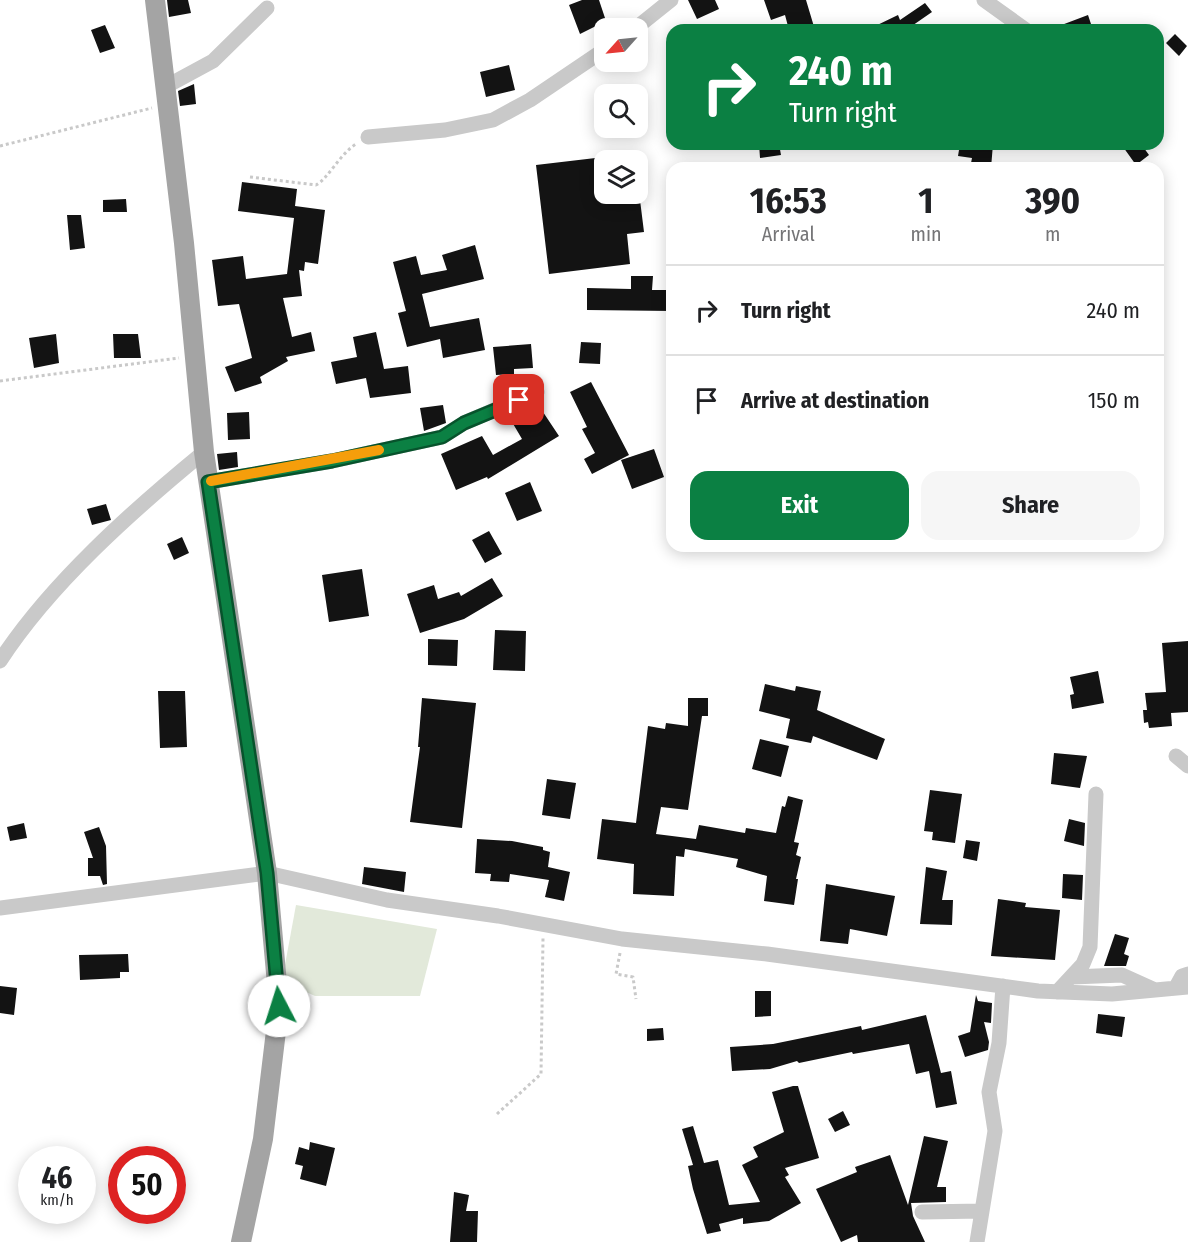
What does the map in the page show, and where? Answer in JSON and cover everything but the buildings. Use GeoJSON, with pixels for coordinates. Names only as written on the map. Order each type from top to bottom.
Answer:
{"type":"FeatureCollection","features":[{"type":"Feature","properties":{"kind":"main road"},"geometry":{"type":"LineString","coordinates":[[155,0],[204,452],[267,873],[279,1006],[263,1139],[240,1242]]}},
{"type":"Feature","properties":{"kind":"street"},"geometry":{"type":"LineString","coordinates":[[648,18],[671,0]]}},
{"type":"Feature","properties":{"kind":"street"},"geometry":{"type":"LineString","coordinates":[[984,0],[1018,24]]}},
{"type":"Feature","properties":{"kind":"street"},"geometry":{"type":"LineString","coordinates":[[167,104],[165,87],[213,61],[267,8]]}},
{"type":"Feature","properties":{"kind":"street"},"geometry":{"type":"LineString","coordinates":[[368,137],[445,130],[493,120],[530,100],[594,57]]}},
{"type":"Feature","properties":{"kind":"street"},"geometry":{"type":"LineString","coordinates":[[208,482],[332,461],[442,437],[464,423],[537,392]]}},
{"type":"Feature","properties":{"kind":"street"},"geometry":{"type":"LineString","coordinates":[[0,661],[21,628],[133,511],[204,452]]}},
{"type":"Feature","properties":{"kind":"street"},"geometry":{"type":"LineString","coordinates":[[1057,992],[1083,964],[1090,947],[1096,794]]}},
{"type":"Feature","properties":{"kind":"street"},"geometry":{"type":"LineString","coordinates":[[0,908],[267,873],[387,900],[543,924],[622,939],[766,954],[1057,992],[1112,994],[1182,987],[1182,976],[1188,974]]}},
{"type":"Feature","properties":{"kind":"street"},"geometry":{"type":"LineString","coordinates":[[1072,977],[1122,975],[1153,989]]}},
{"type":"Feature","properties":{"kind":"street"},"geometry":{"type":"LineString","coordinates":[[977,1242],[994,1131],[989,1092],[999,1043],[1003,986]]}},
{"type":"Feature","properties":{"kind":"street"},"geometry":{"type":"LineString","coordinates":[[922,1212],[982,1211]]}},
{"type":"Feature","properties":{"kind":"path"},"geometry":{"type":"LineString","coordinates":[[0,146],[167,104]]}},
{"type":"Feature","properties":{"kind":"path"},"geometry":{"type":"LineString","coordinates":[[250,177],[316,185],[322,182],[335,163],[348,150],[368,137]]}},
{"type":"Feature","properties":{"kind":"path"},"geometry":{"type":"LineString","coordinates":[[0,381],[195,356]]}},
{"type":"Feature","properties":{"kind":"path"},"geometry":{"type":"LineString","coordinates":[[497,1114],[541,1074],[543,924]]}},
{"type":"Feature","properties":{"kind":"path"},"geometry":{"type":"LineString","coordinates":[[622,939],[616,974],[633,977],[636,999]]}},
{"type":"Feature","properties":{"kind":"green space"},"geometry":{"type":"Polygon","coordinates":[[[296,905],[437,929],[420,996],[315,996],[282,981],[296,905]]]}},
{"type":"Feature","properties":{"kind":"slow traffic"},"geometry":{"type":"LineString","coordinates":[[211,481],[332,461],[379,450]]}},
{"type":"Feature","properties":{"kind":"route"},"geometry":{"type":"LineString","coordinates":[[279,1006],[267,873],[208,482],[332,461],[442,437],[464,423],[519,400]]}}]}
